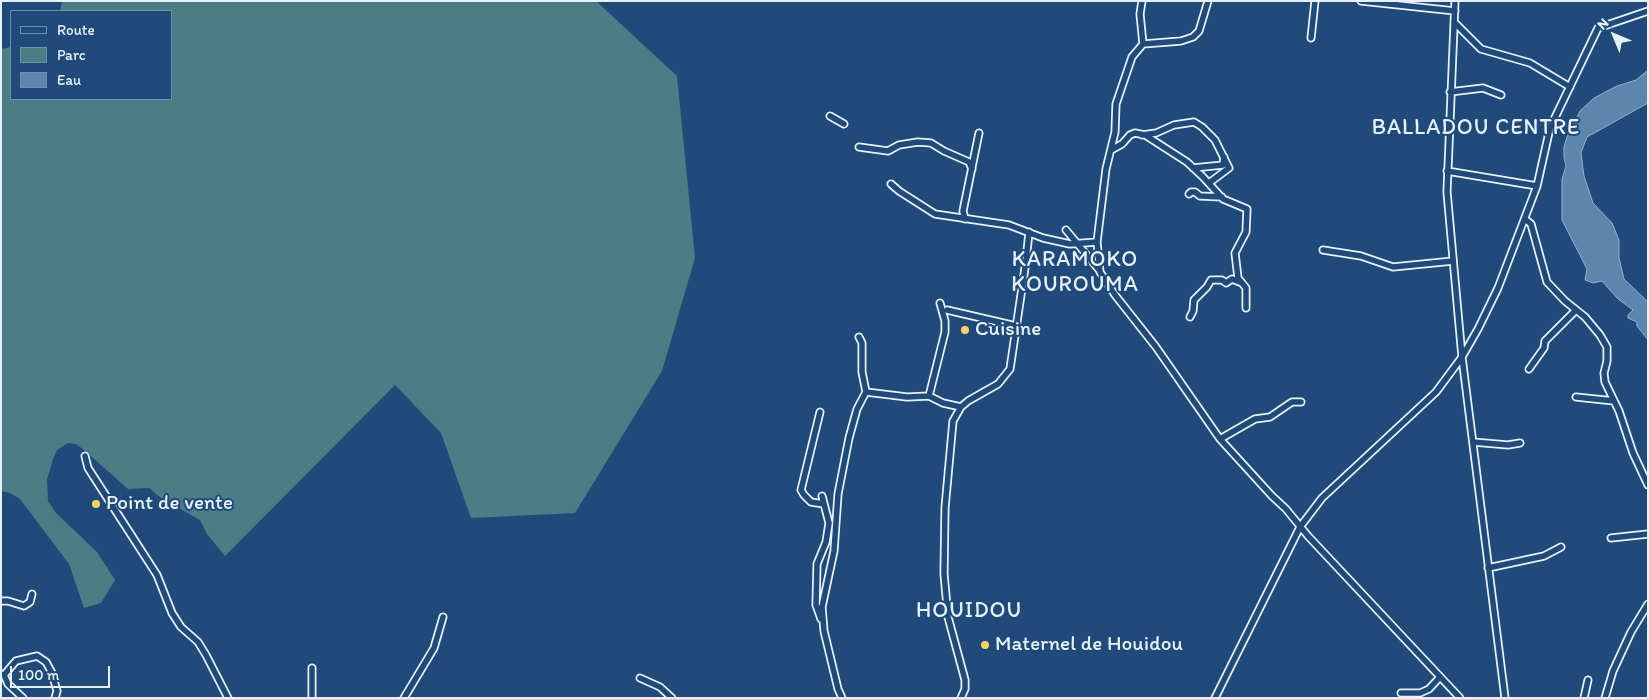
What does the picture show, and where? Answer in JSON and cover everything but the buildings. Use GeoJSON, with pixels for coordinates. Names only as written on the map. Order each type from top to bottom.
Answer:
{"type":"FeatureCollection","features":[{"type":"Feature","properties":{"kind":"street"},"geometry":{"type":"LineString","coordinates":[[1142,1],[1140,14],[1143,44]]}},
{"type":"Feature","properties":{"kind":"street"},"geometry":{"type":"LineString","coordinates":[[1100,272],[1097,242],[1106,170],[1115,132],[1116,104],[1132,56],[1143,44],[1180,41],[1193,37],[1199,31],[1208,1]]}},
{"type":"Feature","properties":{"kind":"street"},"geometry":{"type":"LineString","coordinates":[[1311,38],[1315,1]]}},
{"type":"Feature","properties":{"kind":"street"},"geometry":{"type":"LineString","coordinates":[[1361,1],[1455,11]]}},
{"type":"Feature","properties":{"kind":"street"},"geometry":{"type":"LineString","coordinates":[[1455,1],[1447,192],[1462,358],[1505,698]]}},
{"type":"Feature","properties":{"kind":"street"},"geometry":{"type":"LineString","coordinates":[[1215,698],[1300,527],[1322,498],[1436,392],[1462,358],[1498,288],[1537,186],[1550,128],[1598,28],[1648,11]]}},
{"type":"Feature","properties":{"kind":"street"},"geometry":{"type":"LineString","coordinates":[[1454,22],[1481,49],[1530,63],[1570,86]]}},
{"type":"Feature","properties":{"kind":"street"},"geometry":{"type":"LineString","coordinates":[[1450,92],[1483,88],[1501,95]]}},
{"type":"Feature","properties":{"kind":"street"},"geometry":{"type":"LineString","coordinates":[[830,116],[844,124]]}},
{"type":"Feature","properties":{"kind":"street"},"geometry":{"type":"LineString","coordinates":[[1142,135],[1156,133],[1174,125],[1194,122],[1211,134],[1224,155],[1229,168],[1210,183]]}},
{"type":"Feature","properties":{"kind":"street"},"geometry":{"type":"LineString","coordinates":[[965,219],[963,211],[979,133]]}},
{"type":"Feature","properties":{"kind":"street"},"geometry":{"type":"LineString","coordinates":[[1111,150],[1122,144],[1130,135],[1135,133],[1142,135],[1168,149],[1193,168],[1222,197],[1247,210],[1246,232],[1235,253],[1238,278],[1246,288],[1246,308]]}},
{"type":"Feature","properties":{"kind":"street"},"geometry":{"type":"LineString","coordinates":[[859,148],[888,151],[900,145],[918,142],[931,143],[969,162],[972,169]]}},
{"type":"Feature","properties":{"kind":"street"},"geometry":{"type":"LineString","coordinates":[[1193,168],[1222,166],[1224,155]]}},
{"type":"Feature","properties":{"kind":"street"},"geometry":{"type":"LineString","coordinates":[[1447,171],[1537,186]]}},
{"type":"Feature","properties":{"kind":"street"},"geometry":{"type":"LineString","coordinates":[[891,184],[899,192],[935,214],[1008,225],[1070,244],[1097,242]]}},
{"type":"Feature","properties":{"kind":"street"},"geometry":{"type":"LineString","coordinates":[[1189,194],[1196,192],[1200,196],[1222,197]]}},
{"type":"Feature","properties":{"kind":"street"},"geometry":{"type":"LineString","coordinates":[[1525,219],[1531,224],[1547,282],[1600,335],[1607,347],[1607,361],[1604,373],[1605,382],[1633,453],[1648,485]]}},
{"type":"Feature","properties":{"kind":"street"},"geometry":{"type":"LineString","coordinates":[[1066,230],[1156,347],[1220,439],[1460,698]]}},
{"type":"Feature","properties":{"kind":"street"},"geometry":{"type":"LineString","coordinates":[[961,698],[965,680],[948,617],[944,574],[945,508],[953,421],[960,407],[998,384],[1010,368],[1026,261],[1028,232]]}},
{"type":"Feature","properties":{"kind":"street"},"geometry":{"type":"LineString","coordinates":[[1323,250],[1360,256],[1393,267],[1453,261]]}},
{"type":"Feature","properties":{"kind":"street"},"geometry":{"type":"LineString","coordinates":[[1190,317],[1193,311],[1194,300],[1211,280],[1222,280],[1226,283],[1232,279],[1242,283]]}},
{"type":"Feature","properties":{"kind":"street"},"geometry":{"type":"LineString","coordinates":[[930,396],[945,332],[945,322],[940,303]]}},
{"type":"Feature","properties":{"kind":"street"},"geometry":{"type":"LineString","coordinates":[[947,310],[1016,326]]}},
{"type":"Feature","properties":{"kind":"street"},"geometry":{"type":"LineString","coordinates":[[1529,369],[1544,348],[1545,341],[1576,310]]}},
{"type":"Feature","properties":{"kind":"street"},"geometry":{"type":"LineString","coordinates":[[824,628],[823,601],[834,551],[838,494],[857,410],[866,392],[862,372],[862,343],[859,337]]}},
{"type":"Feature","properties":{"kind":"street"},"geometry":{"type":"LineString","coordinates":[[866,392],[907,397],[930,396],[960,407]]}},
{"type":"Feature","properties":{"kind":"street"},"geometry":{"type":"LineString","coordinates":[[1576,397],[1614,401]]}},
{"type":"Feature","properties":{"kind":"street"},"geometry":{"type":"LineString","coordinates":[[1220,439],[1255,419],[1270,417],[1292,402],[1301,402]]}},
{"type":"Feature","properties":{"kind":"street"},"geometry":{"type":"LineString","coordinates":[[820,412],[801,490],[811,502],[824,504]]}},
{"type":"Feature","properties":{"kind":"street"},"geometry":{"type":"LineString","coordinates":[[1473,442],[1508,445],[1520,444]]}},
{"type":"Feature","properties":{"kind":"street"},"geometry":{"type":"LineString","coordinates":[[85,456],[88,468],[156,575],[172,613],[182,627],[198,642],[228,698]]}},
{"type":"Feature","properties":{"kind":"street"},"geometry":{"type":"LineString","coordinates":[[822,496],[829,522],[826,542],[817,564],[816,605],[824,628],[838,689],[842,698]]}},
{"type":"Feature","properties":{"kind":"street"},"geometry":{"type":"LineString","coordinates":[[1611,538],[1648,534]]}},
{"type":"Feature","properties":{"kind":"street"},"geometry":{"type":"LineString","coordinates":[[1488,568],[1544,556],[1561,547]]}},
{"type":"Feature","properties":{"kind":"street"},"geometry":{"type":"LineString","coordinates":[[1,601],[24,606],[30,602],[32,594]]}},
{"type":"Feature","properties":{"kind":"street"},"geometry":{"type":"LineString","coordinates":[[1606,698],[1613,671],[1631,632],[1648,604]]}},
{"type":"Feature","properties":{"kind":"street"},"geometry":{"type":"LineString","coordinates":[[404,698],[434,648],[443,617]]}},
{"type":"Feature","properties":{"kind":"street"},"geometry":{"type":"LineString","coordinates":[[23,698],[8,684],[3,675],[16,662],[37,656],[46,662],[52,673],[57,691],[55,698]]}},
{"type":"Feature","properties":{"kind":"street"},"geometry":{"type":"LineString","coordinates":[[312,668],[312,698]]}},
{"type":"Feature","properties":{"kind":"street"},"geometry":{"type":"LineString","coordinates":[[1401,693],[1420,693],[1429,689],[1440,677]]}},
{"type":"Feature","properties":{"kind":"street"},"geometry":{"type":"LineString","coordinates":[[640,678],[660,687],[672,698]]}},
{"type":"Feature","properties":{"kind":"street"},"geometry":{"type":"LineString","coordinates":[[1584,698],[1588,680]]}},
{"type":"Feature","properties":{"kind":"green space"},"geometry":{"type":"Polygon","coordinates":[[[62,1],[596,1],[677,76],[695,258],[662,371],[575,513],[471,518],[441,433],[395,385],[225,556],[207,534],[200,520],[161,498],[149,488],[128,489],[84,450],[76,444],[68,443],[57,450],[53,459],[47,480],[48,501],[56,513],[97,552],[115,580],[101,603],[84,608],[69,564],[20,499],[10,493],[1,491],[1,49],[10,47],[10,100],[172,100],[172,10],[60,10],[62,1]]]}},
{"type":"Feature","properties":{"kind":"water"},"geometry":{"type":"Polygon","coordinates":[[[1648,70],[1648,103],[1587,137],[1581,153],[1584,176],[1593,203],[1612,223],[1619,240],[1619,258],[1624,279],[1648,302],[1648,340],[1637,326],[1637,322],[1628,318],[1628,315],[1633,310],[1618,299],[1602,281],[1593,283],[1585,280],[1587,269],[1562,220],[1562,179],[1566,166],[1564,147],[1580,111],[1594,98],[1617,86],[1636,80],[1648,70]]]}},
{"type":"Feature","properties":{"kind":"place","name":"Cuisine"},"geometry":{"type":"Point","coordinates":[965,330]}},
{"type":"Feature","properties":{"kind":"place","name":"Point de vente"},"geometry":{"type":"Point","coordinates":[96,504]}},
{"type":"Feature","properties":{"kind":"place","name":"Maternel de Houidou"},"geometry":{"type":"Point","coordinates":[985,645]}},
{"type":"Feature","properties":{"kind":"district","name":"BALLADOU CENTRE"},"geometry":{"type":"Point","coordinates":[1476,128]}},
{"type":"Feature","properties":{"kind":"district","name":"KARAMOKO KOUROUMA"},"geometry":{"type":"Point","coordinates":[1075,272]}},
{"type":"Feature","properties":{"kind":"district","name":"HOUIDOU"},"geometry":{"type":"Point","coordinates":[969,611]}}]}
